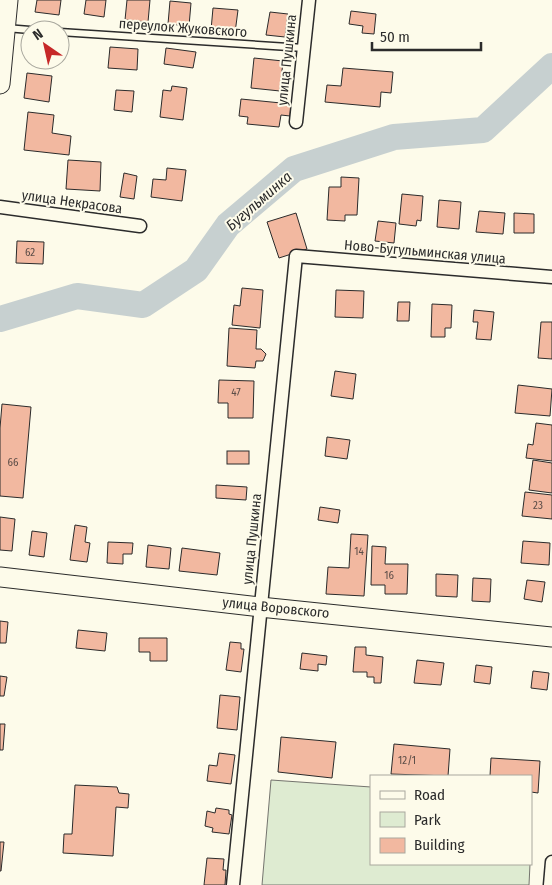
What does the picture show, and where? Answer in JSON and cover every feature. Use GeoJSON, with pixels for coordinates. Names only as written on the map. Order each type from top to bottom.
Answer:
{"type":"FeatureCollection","features":[{"type":"Feature","properties":{"kind":"street"},"geometry":{"type":"LineString","coordinates":[[0,84],[8,0]]}},
{"type":"Feature","properties":{"kind":"street","name":"улица Пушкина"},"geometry":{"type":"LineString","coordinates":[[296,122],[309,0]]}},
{"type":"Feature","properties":{"kind":"street","name":"улица Некрасова"},"geometry":{"type":"LineString","coordinates":[[0,207],[140,226]]}},
{"type":"Feature","properties":{"kind":"street","name":"улица Пушкина"},"geometry":{"type":"LineString","coordinates":[[233,885],[296,256]]}},
{"type":"Feature","properties":{"kind":"street","name":"Ново-Бугульминская улица"},"geometry":{"type":"LineString","coordinates":[[296,256],[552,278]]}},
{"type":"Feature","properties":{"kind":"street","name":"улица Воровского"},"geometry":{"type":"LineString","coordinates":[[0,577],[260,607],[552,637]]}},
{"type":"Feature","properties":{"kind":"street"},"geometry":{"type":"LineString","coordinates":[[550,885],[552,862]]}},
{"type":"Feature","properties":{"kind":"lane"},"geometry":{"type":"LineString","coordinates":[[5,28],[20,29]]}},
{"type":"Feature","properties":{"kind":"lane","name":"переулок Жуковского"},"geometry":{"type":"LineString","coordinates":[[70,33],[304,48]]}},
{"type":"Feature","properties":{"kind":"green space"},"geometry":{"type":"Polygon","coordinates":[[[271,780],[370,787],[370,865],[530,865],[529,885],[262,885],[271,780]]]}},
{"type":"Feature","properties":{"kind":"building"},"geometry":{"type":"Polygon","coordinates":[[[37,0],[61,0],[59,15],[35,12],[37,0]]]}},
{"type":"Feature","properties":{"kind":"building"},"geometry":{"type":"Polygon","coordinates":[[[86,0],[106,0],[104,17],[84,14],[86,0]]]}},
{"type":"Feature","properties":{"kind":"building"},"geometry":{"type":"Polygon","coordinates":[[[127,0],[150,0],[148,22],[125,20],[127,0]]]}},
{"type":"Feature","properties":{"kind":"building"},"geometry":{"type":"Polygon","coordinates":[[[170,1],[191,3],[189,26],[168,24],[170,1]]]}},
{"type":"Feature","properties":{"kind":"building"},"geometry":{"type":"Polygon","coordinates":[[[213,8],[238,10],[235,33],[211,30],[213,8]]]}},
{"type":"Feature","properties":{"kind":"building"},"geometry":{"type":"Polygon","coordinates":[[[351,11],[376,14],[374,34],[362,33],[363,26],[349,24],[351,11]]]}},
{"type":"Feature","properties":{"kind":"building"},"geometry":{"type":"Polygon","coordinates":[[[270,12],[288,14],[285,37],[266,35],[270,12]]]}},
{"type":"Feature","properties":{"kind":"building"},"geometry":{"type":"Polygon","coordinates":[[[110,47],[138,49],[137,70],[108,68],[110,47]]]}},
{"type":"Feature","properties":{"kind":"building"},"geometry":{"type":"Polygon","coordinates":[[[166,48],[196,52],[193,68],[164,64],[166,48]]]}},
{"type":"Feature","properties":{"kind":"building"},"geometry":{"type":"Polygon","coordinates":[[[254,58],[283,61],[280,91],[251,88],[254,58]]]}},
{"type":"Feature","properties":{"kind":"building"},"geometry":{"type":"Polygon","coordinates":[[[343,68],[393,72],[391,93],[381,92],[380,107],[325,102],[327,85],[341,86],[343,68]]]}},
{"type":"Feature","properties":{"kind":"building"},"geometry":{"type":"Polygon","coordinates":[[[27,73],[52,76],[49,102],[24,98],[27,73]]]}},
{"type":"Feature","properties":{"kind":"building"},"geometry":{"type":"Polygon","coordinates":[[[172,86],[187,88],[183,120],[160,117],[163,90],[171,91],[172,86]]]}},
{"type":"Feature","properties":{"kind":"building"},"geometry":{"type":"Polygon","coordinates":[[[116,90],[134,91],[132,112],[114,110],[116,90]]]}},
{"type":"Feature","properties":{"kind":"building"},"geometry":{"type":"Polygon","coordinates":[[[241,99],[291,104],[290,116],[281,115],[279,127],[247,124],[248,117],[239,116],[241,99]]]}},
{"type":"Feature","properties":{"kind":"building"},"geometry":{"type":"Polygon","coordinates":[[[28,112],[54,115],[52,133],[71,136],[69,155],[24,150],[28,112]]]}},
{"type":"Feature","properties":{"kind":"building"},"geometry":{"type":"Polygon","coordinates":[[[68,160],[101,162],[100,191],[66,189],[68,160]]]}},
{"type":"Feature","properties":{"kind":"building"},"geometry":{"type":"Polygon","coordinates":[[[167,168],[186,170],[182,201],[151,197],[153,179],[166,180],[167,168]]]}},
{"type":"Feature","properties":{"kind":"building"},"geometry":{"type":"Polygon","coordinates":[[[124,173],[137,176],[134,199],[120,197],[124,173]]]}},
{"type":"Feature","properties":{"kind":"building"},"geometry":{"type":"Polygon","coordinates":[[[341,177],[359,178],[357,215],[345,215],[345,221],[327,220],[329,187],[341,187],[341,177]]]}},
{"type":"Feature","properties":{"kind":"building"},"geometry":{"type":"Polygon","coordinates":[[[402,194],[423,196],[421,221],[417,220],[416,226],[399,224],[402,194]]]}},
{"type":"Feature","properties":{"kind":"building"},"geometry":{"type":"Polygon","coordinates":[[[439,200],[461,202],[459,229],[437,227],[439,200]]]}},
{"type":"Feature","properties":{"kind":"building"},"geometry":{"type":"Polygon","coordinates":[[[479,211],[505,213],[503,234],[476,232],[479,211]]]}},
{"type":"Feature","properties":{"kind":"building"},"geometry":{"type":"Polygon","coordinates":[[[296,213],[307,249],[279,258],[267,222],[296,213]]]}},
{"type":"Feature","properties":{"kind":"building"},"geometry":{"type":"Polygon","coordinates":[[[514,213],[534,214],[534,233],[514,233],[514,213]]]}},
{"type":"Feature","properties":{"kind":"building"},"geometry":{"type":"Polygon","coordinates":[[[378,221],[396,223],[394,243],[375,241],[378,221]]]}},
{"type":"Feature","properties":{"kind":"building"},"geometry":{"type":"Polygon","coordinates":[[[17,241],[44,242],[43,264],[16,263],[17,241]]]}},
{"type":"Feature","properties":{"kind":"building"},"geometry":{"type":"Polygon","coordinates":[[[242,288],[263,290],[260,328],[232,325],[234,305],[240,306],[242,288]]]}},
{"type":"Feature","properties":{"kind":"building"},"geometry":{"type":"Polygon","coordinates":[[[336,290],[364,291],[363,318],[335,317],[336,290]]]}},
{"type":"Feature","properties":{"kind":"building"},"geometry":{"type":"Polygon","coordinates":[[[398,302],[410,302],[409,321],[397,321],[398,302]]]}},
{"type":"Feature","properties":{"kind":"building"},"geometry":{"type":"Polygon","coordinates":[[[432,304],[452,305],[451,328],[445,328],[445,337],[431,337],[432,304]]]}},
{"type":"Feature","properties":{"kind":"building"},"geometry":{"type":"Polygon","coordinates":[[[474,310],[494,312],[491,340],[476,339],[478,322],[473,322],[474,310]]]}},
{"type":"Feature","properties":{"kind":"building"},"geometry":{"type":"Polygon","coordinates":[[[541,322],[552,322],[552,359],[538,358],[541,322]]]}},
{"type":"Feature","properties":{"kind":"building"},"geometry":{"type":"Polygon","coordinates":[[[229,328],[257,330],[256,349],[261,349],[266,354],[263,361],[256,361],[255,368],[227,366],[229,328]]]}},
{"type":"Feature","properties":{"kind":"building"},"geometry":{"type":"Polygon","coordinates":[[[335,371],[356,374],[353,399],[331,396],[335,371]]]}},
{"type":"Feature","properties":{"kind":"building"},"geometry":{"type":"Polygon","coordinates":[[[219,380],[254,381],[253,418],[228,418],[228,403],[218,403],[219,380]]]}},
{"type":"Feature","properties":{"kind":"building"},"geometry":{"type":"Polygon","coordinates":[[[518,385],[552,389],[550,416],[515,413],[518,385]]]}},
{"type":"Feature","properties":{"kind":"building"},"geometry":{"type":"Polygon","coordinates":[[[2,404],[31,407],[23,498],[0,496],[2,404]]]}},
{"type":"Feature","properties":{"kind":"building"},"geometry":{"type":"Polygon","coordinates":[[[536,423],[552,425],[552,461],[526,458],[528,444],[533,445],[536,423]]]}},
{"type":"Feature","properties":{"kind":"building"},"geometry":{"type":"Polygon","coordinates":[[[327,437],[350,440],[347,459],[325,456],[327,437]]]}},
{"type":"Feature","properties":{"kind":"building"},"geometry":{"type":"Polygon","coordinates":[[[227,451],[249,451],[249,464],[227,464],[227,451]]]}},
{"type":"Feature","properties":{"kind":"building"},"geometry":{"type":"Polygon","coordinates":[[[533,460],[552,463],[552,493],[529,490],[533,460]]]}},
{"type":"Feature","properties":{"kind":"building"},"geometry":{"type":"Polygon","coordinates":[[[216,485],[247,487],[246,500],[216,498],[216,485]]]}},
{"type":"Feature","properties":{"kind":"building"},"geometry":{"type":"Polygon","coordinates":[[[525,492],[552,495],[552,519],[522,516],[525,492]]]}},
{"type":"Feature","properties":{"kind":"building"},"geometry":{"type":"Polygon","coordinates":[[[320,507],[340,510],[338,523],[318,520],[320,507]]]}},
{"type":"Feature","properties":{"kind":"building"},"geometry":{"type":"Polygon","coordinates":[[[0,517],[15,519],[12,551],[0,550],[0,517]]]}},
{"type":"Feature","properties":{"kind":"building"},"geometry":{"type":"Polygon","coordinates":[[[75,525],[87,527],[85,542],[90,543],[87,562],[70,560],[75,525]]]}},
{"type":"Feature","properties":{"kind":"building"},"geometry":{"type":"Polygon","coordinates":[[[32,531],[47,533],[44,557],[29,555],[32,531]]]}},
{"type":"Feature","properties":{"kind":"building"},"geometry":{"type":"Polygon","coordinates":[[[351,534],[368,535],[364,596],[326,594],[328,567],[349,568],[351,534]]]}},
{"type":"Feature","properties":{"kind":"building"},"geometry":{"type":"Polygon","coordinates":[[[523,541],[550,543],[549,565],[521,563],[523,541]]]}},
{"type":"Feature","properties":{"kind":"building"},"geometry":{"type":"Polygon","coordinates":[[[108,542],[133,543],[132,554],[123,554],[123,564],[107,563],[108,542]]]}},
{"type":"Feature","properties":{"kind":"building"},"geometry":{"type":"Polygon","coordinates":[[[148,545],[171,548],[169,569],[146,567],[148,545]]]}},
{"type":"Feature","properties":{"kind":"building"},"geometry":{"type":"Polygon","coordinates":[[[372,546],[386,547],[385,564],[408,564],[407,594],[385,594],[385,585],[371,585],[372,546]]]}},
{"type":"Feature","properties":{"kind":"building"},"geometry":{"type":"Polygon","coordinates":[[[182,548],[220,553],[217,575],[179,571],[182,548]]]}},
{"type":"Feature","properties":{"kind":"building"},"geometry":{"type":"Polygon","coordinates":[[[436,574],[458,575],[457,597],[436,596],[436,574]]]}},
{"type":"Feature","properties":{"kind":"building"},"geometry":{"type":"Polygon","coordinates":[[[473,578],[491,579],[490,602],[472,601],[473,578]]]}},
{"type":"Feature","properties":{"kind":"building"},"geometry":{"type":"Polygon","coordinates":[[[527,580],[545,582],[542,602],[524,599],[527,580]]]}},
{"type":"Feature","properties":{"kind":"building"},"geometry":{"type":"Polygon","coordinates":[[[0,621],[8,622],[6,643],[0,643],[0,621]]]}},
{"type":"Feature","properties":{"kind":"building"},"geometry":{"type":"Polygon","coordinates":[[[78,630],[107,633],[105,651],[76,648],[78,630]]]}},
{"type":"Feature","properties":{"kind":"building"},"geometry":{"type":"Polygon","coordinates":[[[139,638],[167,638],[167,661],[150,661],[150,652],[139,652],[139,638]]]}},
{"type":"Feature","properties":{"kind":"building"},"geometry":{"type":"Polygon","coordinates":[[[230,642],[241,643],[241,649],[244,649],[241,672],[226,670],[230,642]]]}},
{"type":"Feature","properties":{"kind":"building"},"geometry":{"type":"Polygon","coordinates":[[[355,647],[366,647],[366,655],[383,657],[381,683],[374,683],[374,677],[367,677],[367,672],[353,672],[355,647]]]}},
{"type":"Feature","properties":{"kind":"building"},"geometry":{"type":"Polygon","coordinates":[[[302,653],[327,656],[326,665],[318,664],[318,671],[300,669],[302,653]]]}},
{"type":"Feature","properties":{"kind":"building"},"geometry":{"type":"Polygon","coordinates":[[[417,660],[444,663],[441,685],[414,683],[417,660]]]}},
{"type":"Feature","properties":{"kind":"building"},"geometry":{"type":"Polygon","coordinates":[[[476,665],[492,667],[490,684],[474,682],[476,665]]]}},
{"type":"Feature","properties":{"kind":"building"},"geometry":{"type":"Polygon","coordinates":[[[533,671],[549,673],[547,690],[531,688],[533,671]]]}},
{"type":"Feature","properties":{"kind":"building"},"geometry":{"type":"Polygon","coordinates":[[[0,676],[7,677],[4,696],[0,696],[0,676]]]}},
{"type":"Feature","properties":{"kind":"building"},"geometry":{"type":"Polygon","coordinates":[[[220,695],[240,697],[237,730],[217,728],[220,695]]]}},
{"type":"Feature","properties":{"kind":"building"},"geometry":{"type":"Polygon","coordinates":[[[0,724],[5,724],[3,750],[0,750],[0,724]]]}},
{"type":"Feature","properties":{"kind":"building"},"geometry":{"type":"Polygon","coordinates":[[[281,737],[336,742],[332,778],[278,772],[281,737]]]}},
{"type":"Feature","properties":{"kind":"building"},"geometry":{"type":"Polygon","coordinates":[[[394,744],[450,749],[448,775],[391,774],[394,744]]]}},
{"type":"Feature","properties":{"kind":"building"},"geometry":{"type":"Polygon","coordinates":[[[219,753],[235,755],[231,784],[207,781],[209,765],[217,766],[219,753]]]}},
{"type":"Feature","properties":{"kind":"building"},"geometry":{"type":"Polygon","coordinates":[[[491,758],[540,761],[538,793],[532,792],[532,775],[490,775],[491,758]]]}},
{"type":"Feature","properties":{"kind":"building"},"geometry":{"type":"Polygon","coordinates":[[[75,785],[117,787],[119,793],[129,794],[128,808],[116,807],[113,856],[63,853],[64,834],[72,834],[75,785]]]}},
{"type":"Feature","properties":{"kind":"building"},"geometry":{"type":"Polygon","coordinates":[[[216,808],[229,810],[229,814],[232,815],[229,834],[212,832],[213,828],[205,826],[207,811],[215,813],[216,808]]]}},
{"type":"Feature","properties":{"kind":"building"},"geometry":{"type":"Polygon","coordinates":[[[0,842],[4,842],[1,871],[0,871],[0,842]]]}},
{"type":"Feature","properties":{"kind":"building"},"geometry":{"type":"Polygon","coordinates":[[[207,858],[224,859],[223,870],[226,870],[225,885],[204,885],[207,858]]]}},
{"type":"Feature","properties":{"kind":"waterway","name":"Бугульминка"},"geometry":{"type":"LineString","coordinates":[[0,319],[77,296],[143,305],[196,270],[228,225],[294,169],[394,137],[483,130],[552,66]]}}]}
